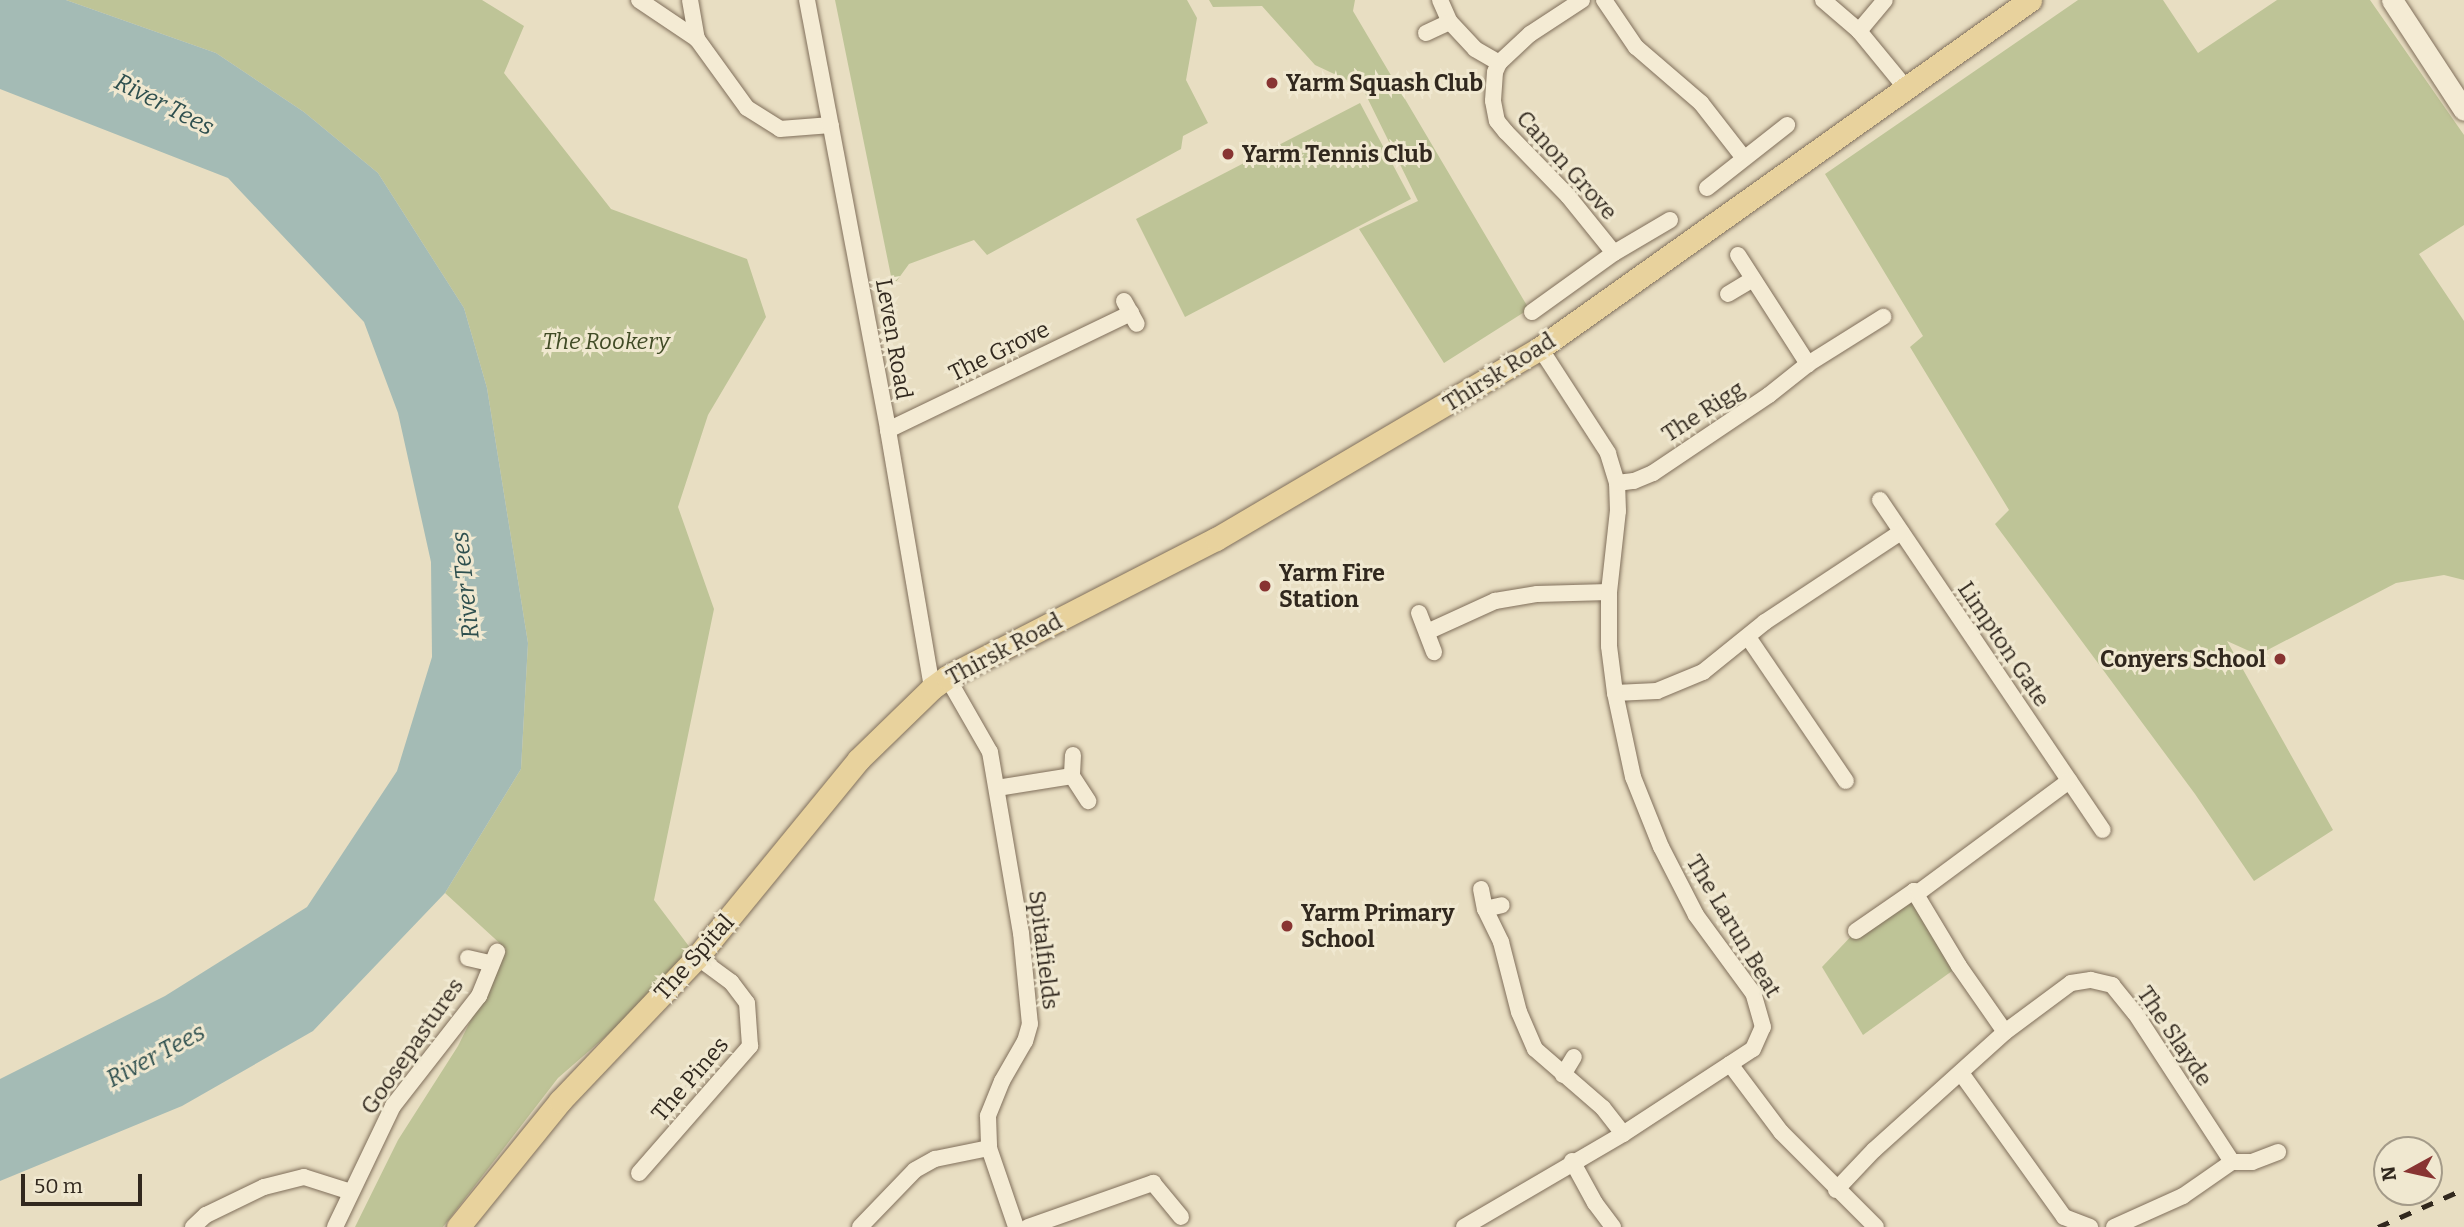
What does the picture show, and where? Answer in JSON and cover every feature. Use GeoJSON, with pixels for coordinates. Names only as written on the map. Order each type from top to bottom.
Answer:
{"type":"FeatureCollection","features":[{"type":"Feature","properties":{"kind":"main road","name":"Thirsk Road"},"geometry":{"type":"LineString","coordinates":[[939,683],[1216,539],[1540,348],[1809,160],[1905,87],[2030,0]]}},
{"type":"Feature","properties":{"kind":"main road"},"geometry":{"type":"LineString","coordinates":[[2392,0],[2464,110]]}},
{"type":"Feature","properties":{"kind":"main road","name":"The Spital"},"geometry":{"type":"LineString","coordinates":[[458,1227],[560,1101],[697,957],[858,760],[939,683]]}},
{"type":"Feature","properties":{"kind":"street"},"geometry":{"type":"LineString","coordinates":[[639,0],[697,39],[747,108],[780,129],[831,125]]}},
{"type":"Feature","properties":{"kind":"street"},"geometry":{"type":"LineString","coordinates":[[690,0],[697,39]]}},
{"type":"Feature","properties":{"kind":"street","name":"Leven Road"},"geometry":{"type":"LineString","coordinates":[[807,0],[939,683]]}},
{"type":"Feature","properties":{"kind":"street"},"geometry":{"type":"LineString","coordinates":[[1440,0],[1450,22],[1475,48],[1499,63],[1530,34],[1582,0]]}},
{"type":"Feature","properties":{"kind":"street"},"geometry":{"type":"LineString","coordinates":[[1604,0],[1636,47],[1701,103],[1743,158]]}},
{"type":"Feature","properties":{"kind":"street"},"geometry":{"type":"LineString","coordinates":[[1823,0],[1859,31],[1905,87]]}},
{"type":"Feature","properties":{"kind":"street"},"geometry":{"type":"LineString","coordinates":[[1859,31],[1885,0]]}},
{"type":"Feature","properties":{"kind":"street"},"geometry":{"type":"LineString","coordinates":[[1426,33],[1450,22]]}},
{"type":"Feature","properties":{"kind":"street","name":"Canon Grove"},"geometry":{"type":"LineString","coordinates":[[1499,63],[1494,72],[1493,101],[1497,121],[1568,196],[1614,253]]}},
{"type":"Feature","properties":{"kind":"street"},"geometry":{"type":"LineString","coordinates":[[1707,188],[1787,125]]}},
{"type":"Feature","properties":{"kind":"street","name":"Canon Grove"},"geometry":{"type":"LineString","coordinates":[[1532,312],[1614,253],[1670,220]]}},
{"type":"Feature","properties":{"kind":"street"},"geometry":{"type":"LineString","coordinates":[[1738,256],[1808,364]]}},
{"type":"Feature","properties":{"kind":"street"},"geometry":{"type":"LineString","coordinates":[[1728,294],[1753,279]]}},
{"type":"Feature","properties":{"kind":"street","name":"The Grove"},"geometry":{"type":"LineString","coordinates":[[888,430],[1131,313]]}},
{"type":"Feature","properties":{"kind":"street","name":"The Rigg"},"geometry":{"type":"LineString","coordinates":[[1617,483],[1634,481],[1653,473],[1769,395],[1808,364],[1883,317]]}},
{"type":"Feature","properties":{"kind":"street","name":"The Larun Beat"},"geometry":{"type":"LineString","coordinates":[[1464,1227],[1572,1161],[1623,1134],[1753,1049],[1763,1027],[1762,1014],[1753,993],[1696,915],[1661,847],[1633,777],[1615,693],[1609,646],[1609,592],[1618,511],[1617,483],[1608,453],[1540,348]]}},
{"type":"Feature","properties":{"kind":"street","name":"Limpton Gate"},"geometry":{"type":"LineString","coordinates":[[1881,500],[2103,830]]}},
{"type":"Feature","properties":{"kind":"street"},"geometry":{"type":"LineString","coordinates":[[1615,693],[1657,691],[1703,672],[1765,622],[1901,531]]}},
{"type":"Feature","properties":{"kind":"street"},"geometry":{"type":"LineString","coordinates":[[1427,632],[1495,601],[1537,594],[1609,592]]}},
{"type":"Feature","properties":{"kind":"street"},"geometry":{"type":"LineString","coordinates":[[1419,613],[1434,652]]}},
{"type":"Feature","properties":{"kind":"street"},"geometry":{"type":"LineString","coordinates":[[1748,637],[1846,780]]}},
{"type":"Feature","properties":{"kind":"street","name":"Spitalfields"},"geometry":{"type":"LineString","coordinates":[[939,683],[990,752],[1021,933],[1030,1024],[1025,1041],[1002,1081],[988,1116],[989,1148],[1016,1227]]}},
{"type":"Feature","properties":{"kind":"street"},"geometry":{"type":"LineString","coordinates":[[1073,755],[1072,776],[1088,801]]}},
{"type":"Feature","properties":{"kind":"street"},"geometry":{"type":"LineString","coordinates":[[997,788],[1072,776]]}},
{"type":"Feature","properties":{"kind":"street"},"geometry":{"type":"LineString","coordinates":[[1856,931],[1914,891],[1919,892],[2069,781]]}},
{"type":"Feature","properties":{"kind":"street"},"geometry":{"type":"LineString","coordinates":[[1481,889],[1485,909],[1501,942],[1519,1012],[1535,1049],[1603,1108],[1623,1134]]}},
{"type":"Feature","properties":{"kind":"street"},"geometry":{"type":"LineString","coordinates":[[1914,891],[1959,967],[2005,1032]]}},
{"type":"Feature","properties":{"kind":"street"},"geometry":{"type":"LineString","coordinates":[[1485,909],[1502,905]]}},
{"type":"Feature","properties":{"kind":"street","name":"Goosepastures"},"geometry":{"type":"LineString","coordinates":[[335,1227],[393,1106],[479,996],[494,957],[468,958]]}},
{"type":"Feature","properties":{"kind":"street","name":"The Pines"},"geometry":{"type":"LineString","coordinates":[[633,1152],[643,1168],[750,1046],[747,1003],[732,982],[697,957]]}},
{"type":"Feature","properties":{"kind":"street","name":"The Slayde"},"geometry":{"type":"LineString","coordinates":[[1836,1190],[1874,1150],[2005,1032],[2071,983],[2091,980],[2112,985],[2135,1013],[2232,1162]]}},
{"type":"Feature","properties":{"kind":"street"},"geometry":{"type":"LineString","coordinates":[[1563,1074],[1574,1057]]}},
{"type":"Feature","properties":{"kind":"street"},"geometry":{"type":"LineString","coordinates":[[1730,1064],[1781,1132],[1836,1190],[1876,1227]]}},
{"type":"Feature","properties":{"kind":"street"},"geometry":{"type":"LineString","coordinates":[[1961,1073],[2064,1217],[2090,1227]]}},
{"type":"Feature","properties":{"kind":"street"},"geometry":{"type":"LineString","coordinates":[[860,1227],[915,1170],[935,1159],[989,1148]]}},
{"type":"Feature","properties":{"kind":"street"},"geometry":{"type":"LineString","coordinates":[[2114,1227],[2183,1196],[2232,1162],[2252,1162],[2278,1152]]}},
{"type":"Feature","properties":{"kind":"street"},"geometry":{"type":"LineString","coordinates":[[1572,1161],[1613,1227]]}},
{"type":"Feature","properties":{"kind":"street"},"geometry":{"type":"LineString","coordinates":[[193,1227],[206,1215],[264,1187],[304,1177],[351,1192]]}},
{"type":"Feature","properties":{"kind":"street"},"geometry":{"type":"LineString","coordinates":[[1028,1227],[1153,1183],[1181,1217]]}},
{"type":"Feature","properties":{"kind":"green space","name":"The Rookery"},"geometry":{"type":"Polygon","coordinates":[[[66,0],[482,0],[524,26],[504,73],[611,209],[747,259],[766,317],[708,415],[678,507],[714,609],[654,900],[697,957],[558,1078],[443,1227],[355,1227],[398,1140],[458,1046],[506,949],[445,893],[521,769],[528,643],[487,388],[464,308],[378,173],[304,112],[216,53],[66,0]]]}},
{"type":"Feature","properties":{"kind":"green space"},"geometry":{"type":"Polygon","coordinates":[[[835,0],[1187,0],[1197,18],[1186,80],[1208,123],[1183,136],[1181,149],[987,255],[974,240],[909,264],[893,286],[835,0]]]}},
{"type":"Feature","properties":{"kind":"green space"},"geometry":{"type":"Polygon","coordinates":[[[1209,0],[1355,0],[1353,11],[1529,309],[1444,363],[1359,229],[1418,201],[1362,87],[1315,65],[1262,6],[1213,7],[1209,0]]]}},
{"type":"Feature","properties":{"kind":"green space","name":"Conyers School"},"geometry":{"type":"Polygon","coordinates":[[[2078,0],[2163,0],[2198,53],[2277,0],[2370,0],[2464,135],[2464,225],[2419,254],[2464,321],[2464,580],[2444,575],[2396,583],[2258,655],[2227,641],[2333,830],[2254,881],[2195,794],[1995,524],[2009,510],[1910,347],[1923,336],[1825,174],[2078,0]]]}},
{"type":"Feature","properties":{"kind":"green space"},"geometry":{"type":"Polygon","coordinates":[[[1360,103],[1411,199],[1185,317],[1136,219],[1360,103]]]}},
{"type":"Feature","properties":{"kind":"green space"},"geometry":{"type":"Polygon","coordinates":[[[1914,891],[1959,966],[1863,1035],[1822,967],[1856,931],[1914,891]]]}},
{"type":"Feature","properties":{"kind":"water","name":"River Tees"},"geometry":{"type":"Polygon","coordinates":[[[0,0],[66,0],[216,53],[304,112],[378,173],[464,308],[487,388],[528,643],[521,769],[445,893],[313,1031],[182,1106],[0,1181],[0,1079],[165,996],[307,907],[397,771],[432,657],[431,562],[398,413],[364,322],[228,178],[0,89],[0,0]]]}},
{"type":"Feature","properties":{"kind":"railway"},"geometry":{"type":"LineString","coordinates":[[2378,1227],[2464,1189]]}},
{"type":"Feature","properties":{"kind":"place","name":"Yarm Squash Club"},"geometry":{"type":"Point","coordinates":[1272,83]}},
{"type":"Feature","properties":{"kind":"place","name":"Yarm Tennis Club"},"geometry":{"type":"Point","coordinates":[1228,154]}},
{"type":"Feature","properties":{"kind":"place","name":"Yarm Fire Station"},"geometry":{"type":"Point","coordinates":[1265,586]}},
{"type":"Feature","properties":{"kind":"place","name":"Conyers School"},"geometry":{"type":"Point","coordinates":[2280,659]}},
{"type":"Feature","properties":{"kind":"place","name":"Yarm Primary School"},"geometry":{"type":"Point","coordinates":[1287,926]}}]}
